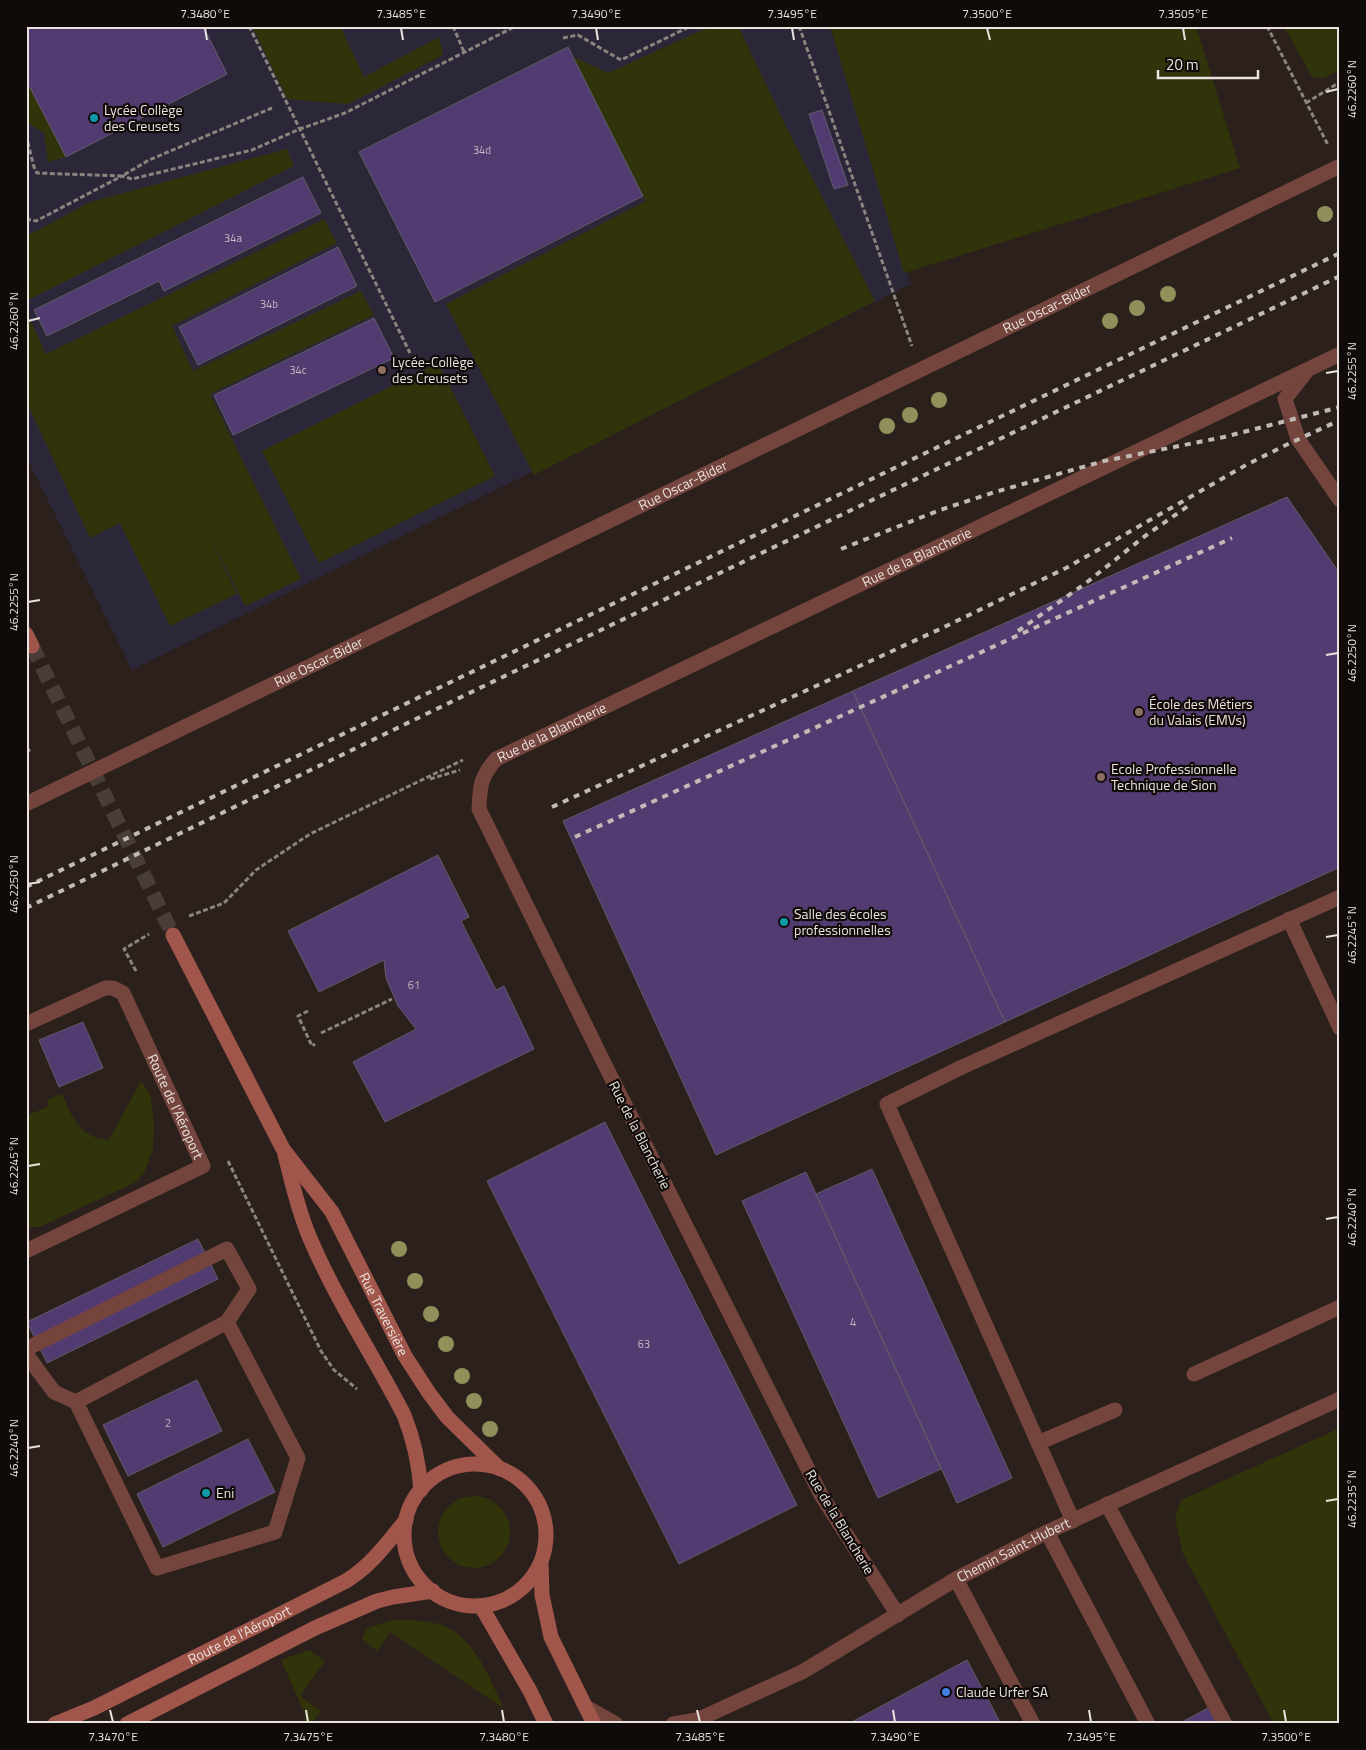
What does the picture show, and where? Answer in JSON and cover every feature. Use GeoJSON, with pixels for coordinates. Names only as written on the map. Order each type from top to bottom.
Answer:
{"type":"FeatureCollection","features":[{"type":"Feature","properties":{"kind":"main road","name":"Rue Traversière"},"geometry":{"type":"LineString","coordinates":[[173,935],[284,1149],[332,1212],[391,1331],[429,1393],[447,1417],[500,1469]]}},
{"type":"Feature","properties":{"kind":"main road","name":"Rue Traversière"},"geometry":{"type":"LineString","coordinates":[[284,1149],[302,1218],[328,1278],[404,1415],[412,1435],[418,1459],[421,1490]]}},
{"type":"Feature","properties":{"kind":"main road"},"geometry":{"type":"LineString","coordinates":[[541,1562],[531,1579],[517,1592],[500,1601],[481,1606],[467,1606],[453,1602],[433,1591],[416,1574],[408,1557],[404,1539],[409,1508],[421,1490],[442,1472],[454,1468],[478,1464],[500,1469],[514,1475],[523,1482],[538,1502],[546,1526],[546,1538],[541,1562],[542,1595],[551,1637],[594,1724]]}},
{"type":"Feature","properties":{"kind":"main road","name":"Route de l'Aéroport"},"geometry":{"type":"LineString","coordinates":[[55,1724],[94,1708],[346,1581],[367,1566],[406,1520]]}},
{"type":"Feature","properties":{"kind":"main road","name":"Route de l'Aéroport"},"geometry":{"type":"LineString","coordinates":[[127,1724],[315,1628],[377,1601],[401,1595],[433,1591]]}},
{"type":"Feature","properties":{"kind":"main road"},"geometry":{"type":"LineString","coordinates":[[481,1606],[530,1691],[546,1724]]}},
{"type":"Feature","properties":{"kind":"street","name":"Rue Oscar-Bider"},"geometry":{"type":"LineString","coordinates":[[26,804],[1340,166]]}},
{"type":"Feature","properties":{"kind":"street","name":"Rue de la Blancherie"},"geometry":{"type":"LineString","coordinates":[[898,1614],[816,1486],[479,809],[480,788],[485,771],[496,759],[1340,354]]}},
{"type":"Feature","properties":{"kind":"street"},"geometry":{"type":"LineString","coordinates":[[1309,368],[1285,399],[1298,439],[1340,500]]}},
{"type":"Feature","properties":{"kind":"street"},"geometry":{"type":"LineString","coordinates":[[1073,1521],[887,1104],[960,1068],[1340,897]]}},
{"type":"Feature","properties":{"kind":"street"},"geometry":{"type":"LineString","coordinates":[[1289,919],[1340,1028]]}},
{"type":"Feature","properties":{"kind":"street","name":"Route de l'Aéroport"},"geometry":{"type":"LineString","coordinates":[[26,1024],[105,988],[114,988],[123,993],[203,1166],[26,1251]]}},
{"type":"Feature","properties":{"kind":"street"},"geometry":{"type":"LineString","coordinates":[[32,1346],[228,1249],[250,1289],[227,1322],[76,1402]]}},
{"type":"Feature","properties":{"kind":"street"},"geometry":{"type":"LineString","coordinates":[[1194,1374],[1340,1307]]}},
{"type":"Feature","properties":{"kind":"street"},"geometry":{"type":"LineString","coordinates":[[26,1354],[54,1392],[76,1402],[157,1568],[276,1532],[298,1458],[227,1322]]}},
{"type":"Feature","properties":{"kind":"street","name":"Chemin Saint-Hubert"},"geometry":{"type":"LineString","coordinates":[[673,1724],[704,1720],[802,1672],[956,1579],[1048,1532],[1340,1400]]}},
{"type":"Feature","properties":{"kind":"street"},"geometry":{"type":"LineString","coordinates":[[1038,1443],[1115,1410]]}},
{"type":"Feature","properties":{"kind":"street"},"geometry":{"type":"LineString","coordinates":[[1107,1504],[1225,1724]]}},
{"type":"Feature","properties":{"kind":"street"},"geometry":{"type":"LineString","coordinates":[[1048,1532],[1148,1724]]}},
{"type":"Feature","properties":{"kind":"street"},"geometry":{"type":"LineString","coordinates":[[956,1579],[1033,1724]]}},
{"type":"Feature","properties":{"kind":"street"},"geometry":{"type":"LineString","coordinates":[[586,1707],[616,1724]]}},
{"type":"Feature","properties":{"kind":"path"},"geometry":{"type":"LineString","coordinates":[[249,26],[410,353]]}},
{"type":"Feature","properties":{"kind":"path"},"geometry":{"type":"LineString","coordinates":[[453,26],[464,52]]}},
{"type":"Feature","properties":{"kind":"path"},"geometry":{"type":"LineString","coordinates":[[26,135],[37,174],[122,176],[132,179],[252,150],[300,129],[345,114],[516,26]]}},
{"type":"Feature","properties":{"kind":"path"},"geometry":{"type":"LineString","coordinates":[[563,38],[578,35],[622,60],[691,26]]}},
{"type":"Feature","properties":{"kind":"path"},"geometry":{"type":"LineString","coordinates":[[798,26],[912,347]]}},
{"type":"Feature","properties":{"kind":"path"},"geometry":{"type":"LineString","coordinates":[[1267,26],[1332,152]]}},
{"type":"Feature","properties":{"kind":"path"},"geometry":{"type":"LineString","coordinates":[[1306,103],[1340,82]]}},
{"type":"Feature","properties":{"kind":"path"},"geometry":{"type":"LineString","coordinates":[[26,219],[36,220],[149,160],[272,108]]}},
{"type":"Feature","properties":{"kind":"path"},"geometry":{"type":"LineString","coordinates":[[26,752],[31,749]]}},
{"type":"Feature","properties":{"kind":"path"},"geometry":{"type":"LineString","coordinates":[[186,917],[224,902],[256,870],[310,834],[466,759]]}},
{"type":"Feature","properties":{"kind":"path"},"geometry":{"type":"LineString","coordinates":[[136,972],[124,949],[150,934]]}},
{"type":"Feature","properties":{"kind":"path"},"geometry":{"type":"LineString","coordinates":[[320,1033],[392,999]]}},
{"type":"Feature","properties":{"kind":"path"},"geometry":{"type":"LineString","coordinates":[[308,1011],[298,1016],[312,1046],[315,1044]]}},
{"type":"Feature","properties":{"kind":"path"},"geometry":{"type":"LineString","coordinates":[[225,1155],[321,1351],[334,1370],[357,1389]]}},
{"type":"Feature","properties":{"kind":"shaded area","name":"Lycée-Collège des Creusets"},"geometry":{"type":"Polygon","coordinates":[[[26,26],[830,26],[911,284],[132,670],[26,456],[26,26]]]}},
{"type":"Feature","properties":{"kind":"green space"},"geometry":{"type":"Polygon","coordinates":[[[252,26],[340,26],[364,77],[439,37],[443,55],[348,104],[287,99],[252,26]]]}},
{"type":"Feature","properties":{"kind":"green space"},"geometry":{"type":"Polygon","coordinates":[[[711,26],[738,26],[788,130],[875,301],[534,475],[446,304],[646,201],[572,56],[608,73],[711,26]]]}},
{"type":"Feature","properties":{"kind":"green space"},"geometry":{"type":"Polygon","coordinates":[[[830,26],[1196,26],[1240,168],[904,273],[830,26]]]}},
{"type":"Feature","properties":{"kind":"green space"},"geometry":{"type":"Polygon","coordinates":[[[1284,26],[1340,26],[1340,69],[1324,78],[1312,77],[1284,26]]]}},
{"type":"Feature","properties":{"kind":"green space"},"geometry":{"type":"Polygon","coordinates":[[[26,80],[66,157],[48,162],[44,133],[26,122],[26,80]]]}},
{"type":"Feature","properties":{"kind":"green space"},"geometry":{"type":"Polygon","coordinates":[[[287,149],[294,166],[26,301],[26,235],[90,202],[287,149]]]}},
{"type":"Feature","properties":{"kind":"green space"},"geometry":{"type":"Polygon","coordinates":[[[324,219],[337,243],[172,326],[193,371],[361,291],[374,315],[210,394],[301,579],[245,606],[201,519],[237,594],[170,626],[120,523],[90,538],[26,401],[26,311],[46,354],[324,219]]]}},
{"type":"Feature","properties":{"kind":"green space"},"geometry":{"type":"Polygon","coordinates":[[[438,363],[495,476],[319,563],[262,451],[438,363]]]}},
{"type":"Feature","properties":{"kind":"green space"},"geometry":{"type":"Polygon","coordinates":[[[141,1081],[150,1094],[154,1122],[153,1149],[144,1173],[136,1182],[39,1227],[26,1227],[26,1116],[48,1107],[48,1099],[62,1094],[74,1119],[84,1131],[99,1138],[109,1140],[141,1081]]]}},
{"type":"Feature","properties":{"kind":"green space"},"geometry":{"type":"Polygon","coordinates":[[[1340,1428],[1340,1724],[1274,1724],[1183,1554],[1175,1518],[1181,1500],[1340,1428]]]}},
{"type":"Feature","properties":{"kind":"green space"},"geometry":{"type":"Polygon","coordinates":[[[474,1496],[494,1502],[504,1512],[510,1532],[504,1552],[494,1562],[474,1568],[454,1562],[444,1552],[438,1532],[444,1512],[454,1502],[474,1496]]]}},
{"type":"Feature","properties":{"kind":"green space"},"geometry":{"type":"Polygon","coordinates":[[[392,1620],[421,1621],[439,1624],[451,1629],[471,1647],[479,1658],[503,1708],[390,1632],[377,1651],[362,1639],[366,1629],[392,1620]]]}},
{"type":"Feature","properties":{"kind":"green space"},"geometry":{"type":"Polygon","coordinates":[[[309,1650],[324,1660],[324,1663],[300,1696],[321,1711],[311,1724],[303,1724],[306,1717],[281,1660],[309,1650]]]}},
{"type":"Feature","properties":{"kind":"building","name":"Lycée Collège des Creusets"},"geometry":{"type":"Polygon","coordinates":[[[26,26],[203,26],[227,74],[66,157],[26,80],[26,26]]]}},
{"type":"Feature","properties":{"kind":"building"},"geometry":{"type":"Polygon","coordinates":[[[568,47],[643,196],[435,302],[359,152],[568,47]]]}},
{"type":"Feature","properties":{"kind":"building"},"geometry":{"type":"Polygon","coordinates":[[[822,110],[848,185],[834,189],[809,114],[822,110]]]}},
{"type":"Feature","properties":{"kind":"building"},"geometry":{"type":"Polygon","coordinates":[[[303,177],[321,213],[164,291],[159,281],[47,336],[34,310],[303,177]]]}},
{"type":"Feature","properties":{"kind":"building"},"geometry":{"type":"Polygon","coordinates":[[[338,247],[357,286],[198,365],[179,327],[338,247]]]}},
{"type":"Feature","properties":{"kind":"building"},"geometry":{"type":"Polygon","coordinates":[[[374,318],[394,358],[233,435],[214,395],[374,318]]]}},
{"type":"Feature","properties":{"kind":"building"},"geometry":{"type":"Polygon","coordinates":[[[1287,497],[1340,574],[1340,867],[1005,1022],[853,691],[1287,497]]]}},
{"type":"Feature","properties":{"kind":"building","name":"Salle des écoles professionnelles"},"geometry":{"type":"Polygon","coordinates":[[[853,691],[1005,1022],[716,1155],[563,821],[853,691]]]}},
{"type":"Feature","properties":{"kind":"building"},"geometry":{"type":"Polygon","coordinates":[[[438,855],[469,917],[461,921],[496,990],[504,986],[534,1049],[385,1122],[353,1062],[416,1029],[398,1006],[386,978],[384,960],[319,992],[288,931],[438,855]]]}},
{"type":"Feature","properties":{"kind":"building"},"geometry":{"type":"Polygon","coordinates":[[[83,1022],[103,1068],[59,1087],[39,1040],[83,1022]]]}},
{"type":"Feature","properties":{"kind":"building"},"geometry":{"type":"Polygon","coordinates":[[[605,1122],[797,1505],[679,1564],[487,1181],[605,1122]]]}},
{"type":"Feature","properties":{"kind":"building"},"geometry":{"type":"Polygon","coordinates":[[[872,1169],[1012,1478],[957,1503],[816,1194],[872,1169]]]}},
{"type":"Feature","properties":{"kind":"building"},"geometry":{"type":"Polygon","coordinates":[[[806,1172],[941,1469],[878,1498],[742,1201],[806,1172]]]}},
{"type":"Feature","properties":{"kind":"building"},"geometry":{"type":"Polygon","coordinates":[[[198,1239],[218,1279],[47,1363],[27,1322],[198,1239]]]}},
{"type":"Feature","properties":{"kind":"building"},"geometry":{"type":"Polygon","coordinates":[[[197,1380],[222,1431],[128,1476],[103,1425],[197,1380]]]}},
{"type":"Feature","properties":{"kind":"building","name":"Eni"},"geometry":{"type":"Polygon","coordinates":[[[248,1439],[275,1492],[163,1547],[137,1494],[248,1439]]]}},
{"type":"Feature","properties":{"kind":"building","name":"Claude Urfer SA"},"geometry":{"type":"Polygon","coordinates":[[[967,1660],[1001,1724],[848,1724],[967,1660]]]}},
{"type":"Feature","properties":{"kind":"building"},"geometry":{"type":"Polygon","coordinates":[[[1210,1707],[1218,1724],[1178,1724],[1210,1707]]]}},
{"type":"Feature","properties":{"kind":"tunnel"},"geometry":{"type":"LineString","coordinates":[[32,646],[173,935]]}},
{"type":"Feature","properties":{"kind":"railway"},"geometry":{"type":"LineString","coordinates":[[26,887],[1340,253]]}},
{"type":"Feature","properties":{"kind":"railway"},"geometry":{"type":"LineString","coordinates":[[26,908],[486,685],[1340,276]]}},
{"type":"Feature","properties":{"kind":"railway"},"geometry":{"type":"LineString","coordinates":[[841,549],[940,510],[995,492],[1104,461],[1224,437],[1340,407]]}},
{"type":"Feature","properties":{"kind":"railway"},"geometry":{"type":"LineString","coordinates":[[552,807],[938,630],[1068,567],[1246,465],[1340,420]]}},
{"type":"Feature","properties":{"kind":"railway"},"geometry":{"type":"LineString","coordinates":[[1018,631],[1086,583],[1145,536],[1191,504]]}},
{"type":"Feature","properties":{"kind":"railway"},"geometry":{"type":"LineString","coordinates":[[575,837],[1232,538]]}},
{"type":"Feature","properties":{"kind":"place","name":"Lycée Collège des Creusets"},"geometry":{"type":"Point","coordinates":[94,118]}},
{"type":"Feature","properties":{"kind":"place","name":"Lycée-Collège des Creusets"},"geometry":{"type":"Point","coordinates":[382,370]}},
{"type":"Feature","properties":{"kind":"place","name":"École des Métiers du Valais (EMVs)"},"geometry":{"type":"Point","coordinates":[1139,712]}},
{"type":"Feature","properties":{"kind":"place","name":"Ecole Professionnelle Technique de Sion"},"geometry":{"type":"Point","coordinates":[1101,777]}},
{"type":"Feature","properties":{"kind":"place","name":"Salle des écoles professionnelles"},"geometry":{"type":"Point","coordinates":[784,922]}},
{"type":"Feature","properties":{"kind":"place","name":"Eni"},"geometry":{"type":"Point","coordinates":[206,1493]}},
{"type":"Feature","properties":{"kind":"place","name":"Claude Urfer SA"},"geometry":{"type":"Point","coordinates":[946,1692]}}]}
